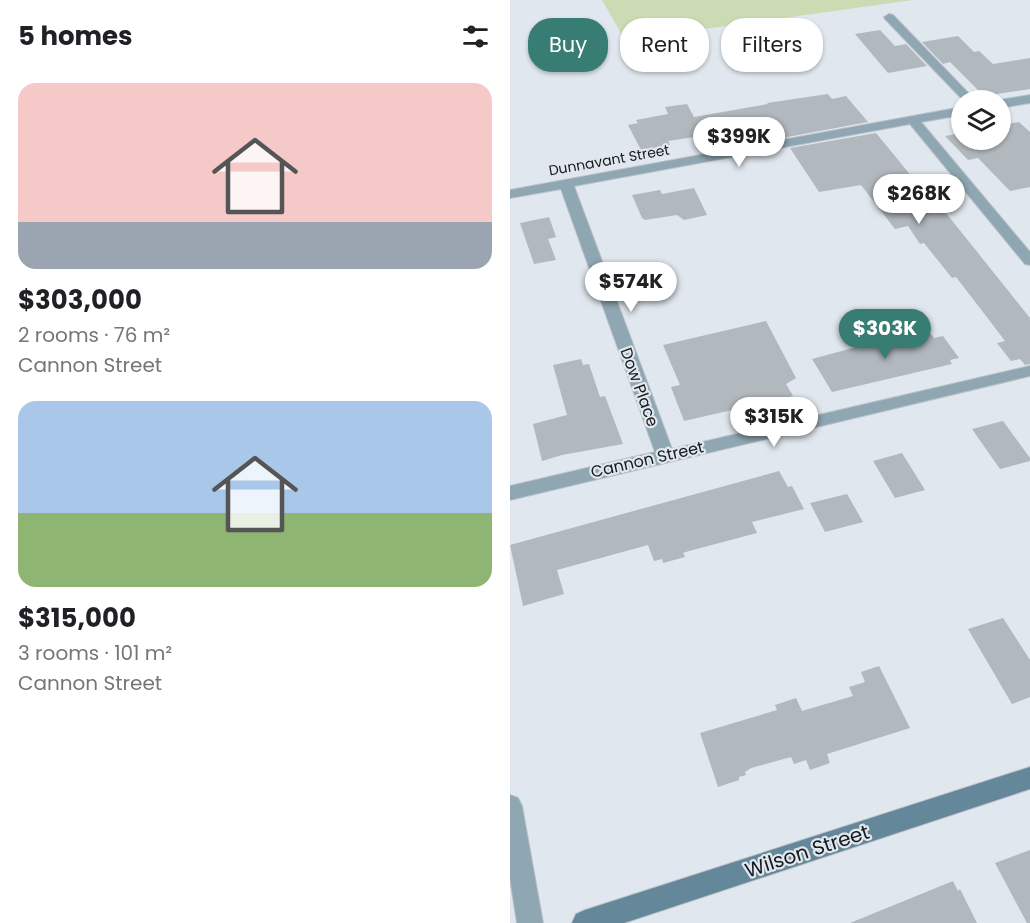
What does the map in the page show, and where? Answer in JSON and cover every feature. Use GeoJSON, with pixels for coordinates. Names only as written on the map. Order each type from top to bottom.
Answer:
{"type":"FeatureCollection","features":[{"type":"Feature","properties":{"kind":"street"},"geometry":{"type":"LineString","coordinates":[[889,17],[959,90]]}},
{"type":"Feature","properties":{"kind":"street"},"geometry":{"type":"LineString","coordinates":[[1011,102],[1030,99]]}},
{"type":"Feature","properties":{"kind":"street","name":"Dunnavant Street"},"geometry":{"type":"LineString","coordinates":[[510,194],[951,113]]}},
{"type":"Feature","properties":{"kind":"street"},"geometry":{"type":"LineString","coordinates":[[913,120],[1030,261]]}},
{"type":"Feature","properties":{"kind":"street","name":"Dow Place"},"geometry":{"type":"LineString","coordinates":[[566,184],[665,454]]}},
{"type":"Feature","properties":{"kind":"street","name":"Cannon Street"},"geometry":{"type":"LineString","coordinates":[[510,493],[665,454],[1030,371]]}},
{"type":"Feature","properties":{"kind":"street","name":"Wilson Street"},"geometry":{"type":"LineString","coordinates":[[585,923],[1030,778]]}},
{"type":"Feature","properties":{"kind":"street"},"geometry":{"type":"LineString","coordinates":[[510,806],[530,923]]}},
{"type":"Feature","properties":{"kind":"green space"},"geometry":{"type":"Polygon","coordinates":[[[602,0],[913,0],[783,18],[721,18],[721,27],[709,28],[709,18],[620,18],[620,31],[602,0]]]}},
{"type":"Feature","properties":{"kind":"building"},"geometry":{"type":"Polygon","coordinates":[[[880,30],[895,46],[906,44],[927,66],[888,73],[855,34],[880,30]]]}},
{"type":"Feature","properties":{"kind":"building"},"geometry":{"type":"Polygon","coordinates":[[[958,36],[974,52],[979,51],[993,64],[1030,58],[1030,89],[1011,92],[1011,90],[978,90],[950,62],[943,64],[922,42],[958,36]]]}},
{"type":"Feature","properties":{"kind":"building"},"geometry":{"type":"Polygon","coordinates":[[[828,94],[832,99],[846,96],[868,122],[782,138],[775,128],[742,134],[740,130],[668,141],[670,145],[641,150],[628,125],[638,123],[636,120],[668,114],[665,107],[687,104],[694,117],[828,94]]]}},
{"type":"Feature","properties":{"kind":"building"},"geometry":{"type":"Polygon","coordinates":[[[1019,122],[1030,132],[1030,187],[1010,191],[978,158],[968,160],[958,150],[1011,150],[1011,123],[1019,122]]]}},
{"type":"Feature","properties":{"kind":"building"},"geometry":{"type":"Polygon","coordinates":[[[876,133],[913,178],[917,177],[1030,318],[1030,364],[1025,365],[1020,359],[1011,361],[997,343],[1005,341],[986,316],[956,277],[952,278],[924,243],[920,244],[908,226],[895,229],[861,185],[819,192],[790,148],[876,133]]]}},
{"type":"Feature","properties":{"kind":"building"},"geometry":{"type":"Polygon","coordinates":[[[694,188],[707,215],[684,220],[677,215],[645,220],[632,195],[660,190],[662,194],[694,188]]]}},
{"type":"Feature","properties":{"kind":"building"},"geometry":{"type":"Polygon","coordinates":[[[549,217],[556,237],[548,239],[556,260],[534,264],[520,223],[549,217]]]}},
{"type":"Feature","properties":{"kind":"building"},"geometry":{"type":"Polygon","coordinates":[[[766,321],[796,378],[786,384],[793,396],[684,421],[671,387],[680,385],[663,345],[766,321]]]}},
{"type":"Feature","properties":{"kind":"building"},"geometry":{"type":"Polygon","coordinates":[[[926,328],[934,338],[943,336],[959,358],[950,360],[952,364],[832,392],[812,359],[926,328]]]}},
{"type":"Feature","properties":{"kind":"building"},"geometry":{"type":"Polygon","coordinates":[[[581,359],[583,365],[589,364],[600,397],[605,396],[623,444],[542,461],[533,424],[567,415],[553,365],[581,359]]]}},
{"type":"Feature","properties":{"kind":"building"},"geometry":{"type":"Polygon","coordinates":[[[1003,421],[1030,461],[1000,469],[972,429],[1003,421]]]}},
{"type":"Feature","properties":{"kind":"building"},"geometry":{"type":"Polygon","coordinates":[[[902,453],[925,490],[895,498],[873,461],[902,453]]]}},
{"type":"Feature","properties":{"kind":"building"},"geometry":{"type":"Polygon","coordinates":[[[779,471],[788,487],[792,486],[804,509],[752,522],[757,533],[689,551],[683,553],[685,557],[663,563],[662,559],[654,561],[648,545],[557,570],[564,594],[523,606],[510,545],[779,471]]]}},
{"type":"Feature","properties":{"kind":"building"},"geometry":{"type":"Polygon","coordinates":[[[847,494],[863,522],[825,532],[810,503],[847,494]]]}},
{"type":"Feature","properties":{"kind":"building"},"geometry":{"type":"Polygon","coordinates":[[[1003,618],[1030,660],[1030,697],[1012,704],[968,629],[1003,618]]]}},
{"type":"Feature","properties":{"kind":"building"},"geometry":{"type":"Polygon","coordinates":[[[879,666],[910,728],[827,754],[830,763],[810,770],[806,760],[794,764],[791,757],[751,768],[745,772],[746,775],[739,777],[739,780],[718,787],[700,733],[777,710],[775,705],[796,698],[802,711],[853,696],[849,687],[865,682],[861,672],[879,666]]]}},
{"type":"Feature","properties":{"kind":"building"},"geometry":{"type":"Polygon","coordinates":[[[1030,850],[1030,923],[1027,923],[995,863],[1030,850]]]}},
{"type":"Feature","properties":{"kind":"building"},"geometry":{"type":"Polygon","coordinates":[[[953,881],[958,891],[960,889],[977,923],[850,923],[953,881]]]}}]}
